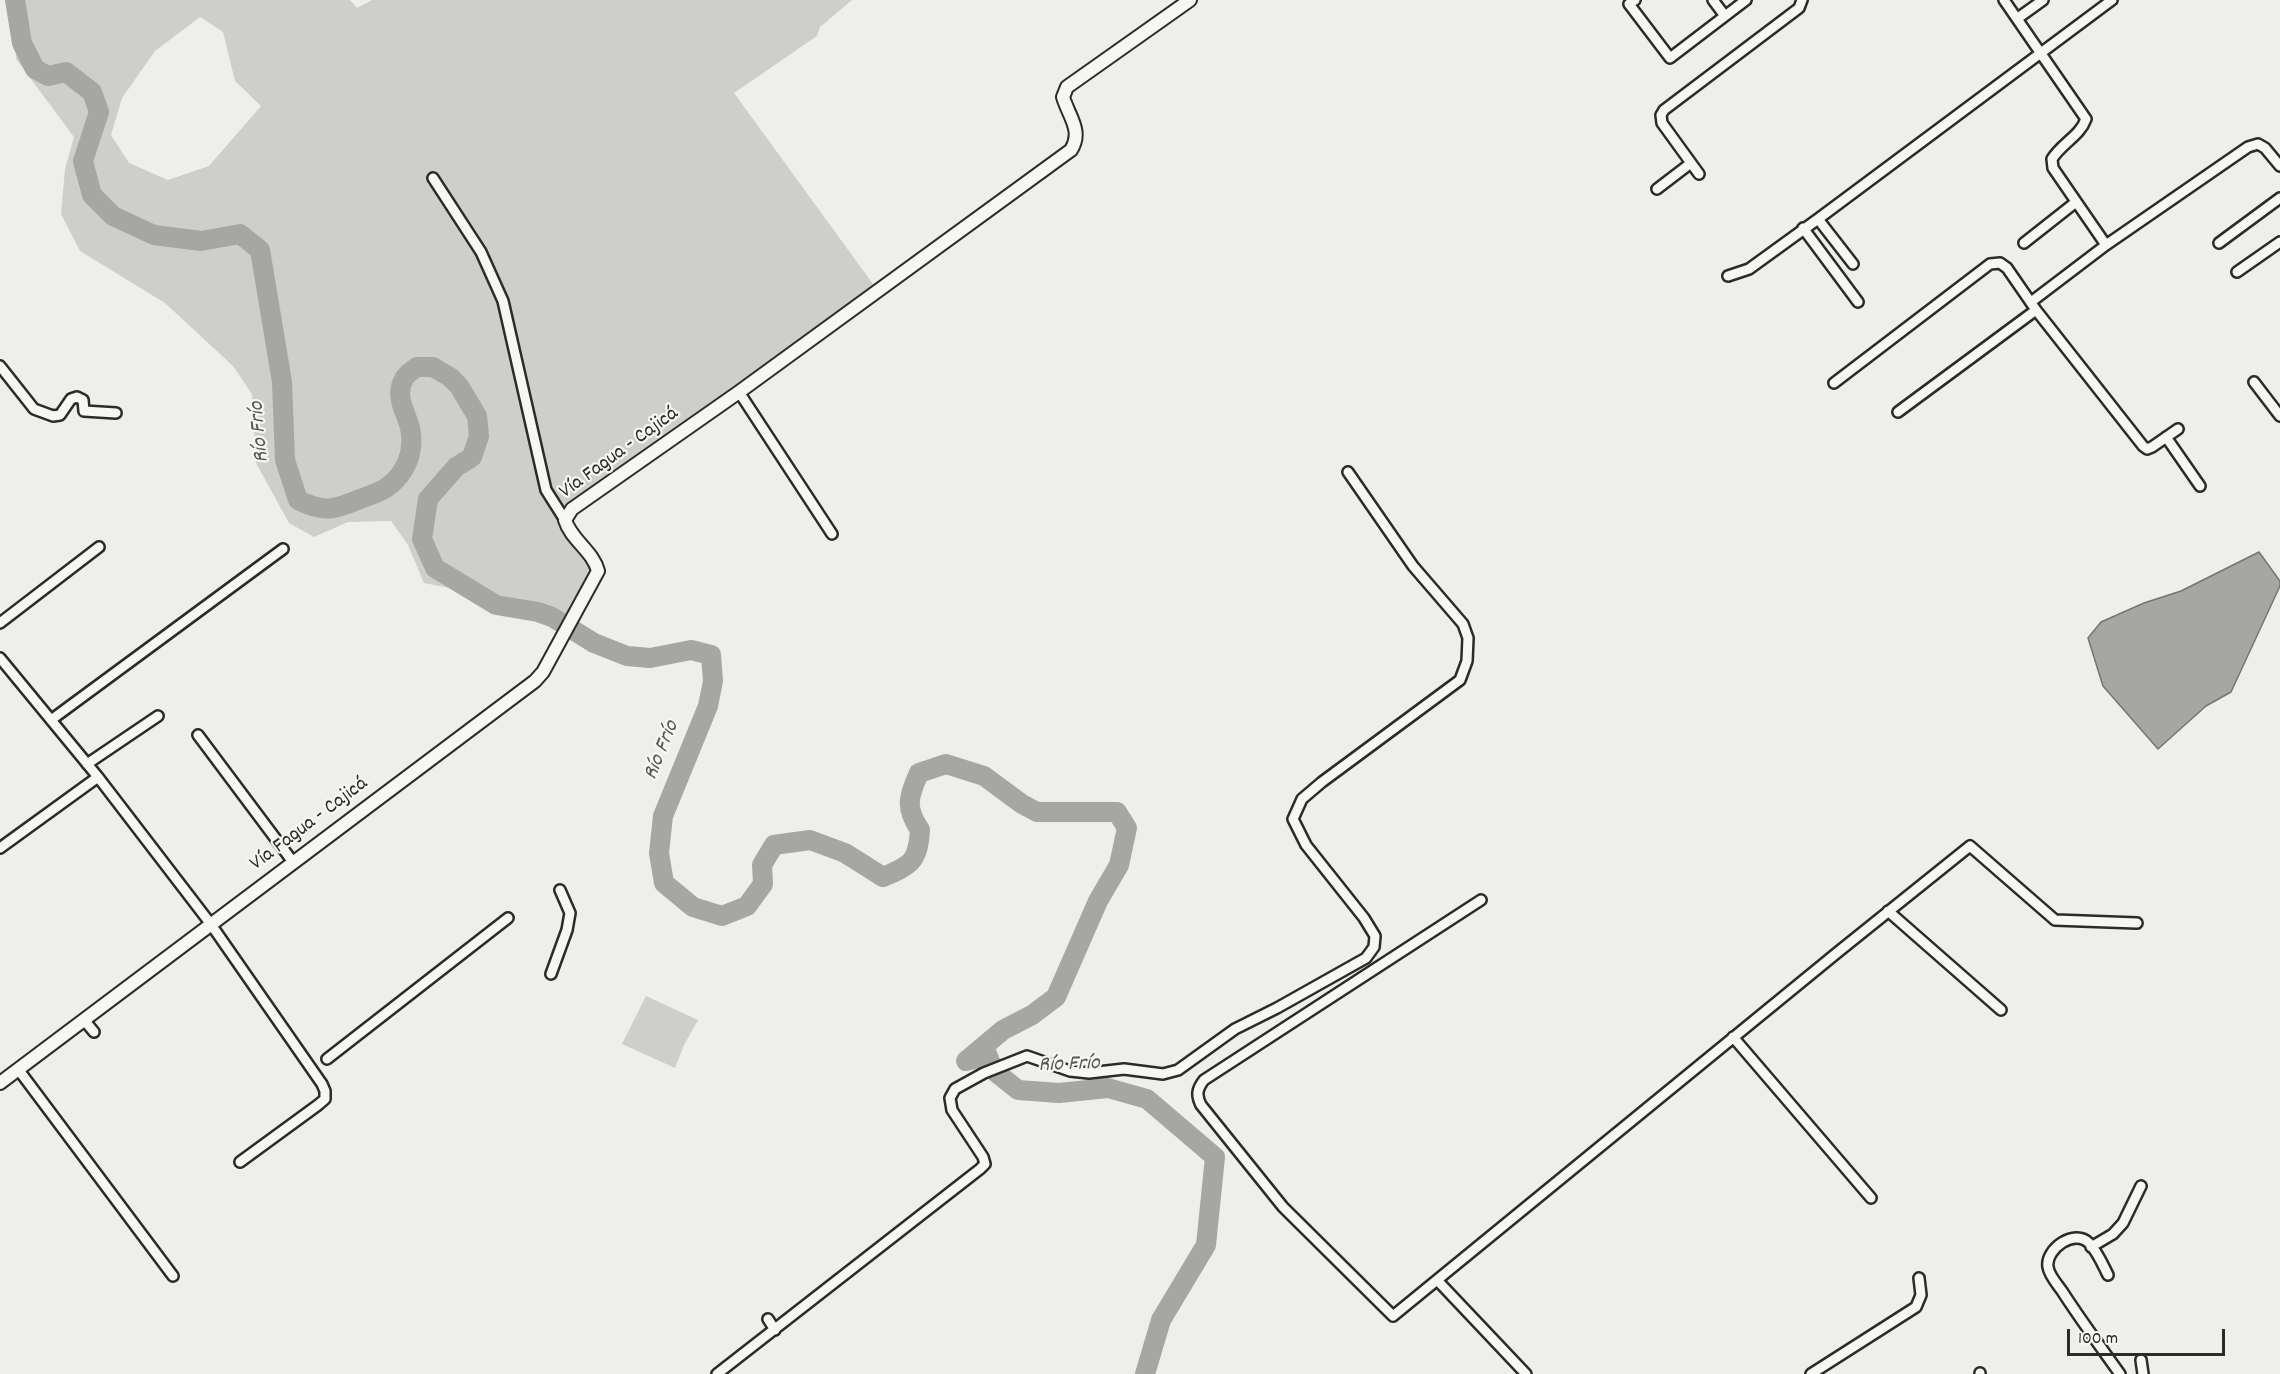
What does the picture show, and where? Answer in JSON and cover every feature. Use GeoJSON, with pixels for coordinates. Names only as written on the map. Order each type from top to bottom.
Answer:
{"type":"FeatureCollection","features":[{"type":"Feature","properties":{"kind":"street","name":"Vía Fagua - Cajicá"},"geometry":{"type":"LineString","coordinates":[[0,1083],[535,681],[543,672],[598,571],[596,562],[568,528],[565,520],[572,509],[739,392],[1071,150],[1077,140],[1075,127],[1063,97],[1067,87],[1190,0]]}},
{"type":"Feature","properties":{"kind":"street"},"geometry":{"type":"LineString","coordinates":[[1635,0],[1629,4],[1670,58],[1746,0]]}},
{"type":"Feature","properties":{"kind":"street"},"geometry":{"type":"LineString","coordinates":[[1713,0],[1725,16]]}},
{"type":"Feature","properties":{"kind":"street"},"geometry":{"type":"LineString","coordinates":[[1699,174],[1662,123],[1660,115],[1799,8],[1802,0]]}},
{"type":"Feature","properties":{"kind":"street"},"geometry":{"type":"LineString","coordinates":[[2004,0],[2086,119],[2082,129],[2056,152],[2052,159],[2053,168],[2106,245]]}},
{"type":"Feature","properties":{"kind":"street"},"geometry":{"type":"LineString","coordinates":[[2018,18],[2043,0]]}},
{"type":"Feature","properties":{"kind":"street"},"geometry":{"type":"LineString","coordinates":[[1728,276],[1749,269],[2112,0]]}},
{"type":"Feature","properties":{"kind":"street"},"geometry":{"type":"LineString","coordinates":[[1898,412],[2034,306],[2106,245],[2247,147],[2258,144],[2265,148],[2280,166]]}},
{"type":"Feature","properties":{"kind":"street"},"geometry":{"type":"LineString","coordinates":[[1657,189],[1691,163]]}},
{"type":"Feature","properties":{"kind":"street"},"geometry":{"type":"LineString","coordinates":[[433,178],[481,252],[503,301],[546,490],[565,520]]}},
{"type":"Feature","properties":{"kind":"street"},"geometry":{"type":"LineString","coordinates":[[2219,243],[2280,198]]}},
{"type":"Feature","properties":{"kind":"street"},"geometry":{"type":"LineString","coordinates":[[2024,243],[2076,202]]}},
{"type":"Feature","properties":{"kind":"street"},"geometry":{"type":"LineString","coordinates":[[1818,219],[1853,264]]}},
{"type":"Feature","properties":{"kind":"street"},"geometry":{"type":"LineString","coordinates":[[1803,228],[1858,302]]}},
{"type":"Feature","properties":{"kind":"street"},"geometry":{"type":"LineString","coordinates":[[2237,272],[2280,242]]}},
{"type":"Feature","properties":{"kind":"street"},"geometry":{"type":"LineString","coordinates":[[1834,383],[1990,264],[2000,263],[2007,268],[2143,446],[2147,449],[2152,447],[2178,429]]}},
{"type":"Feature","properties":{"kind":"street"},"geometry":{"type":"LineString","coordinates":[[0,366],[34,409],[53,416],[84,411],[116,413]]}},
{"type":"Feature","properties":{"kind":"street"},"geometry":{"type":"LineString","coordinates":[[2254,382],[2280,416]]}},
{"type":"Feature","properties":{"kind":"street"},"geometry":{"type":"LineString","coordinates":[[739,392],[832,534]]}},
{"type":"Feature","properties":{"kind":"street"},"geometry":{"type":"LineString","coordinates":[[60,415],[71,399],[77,397],[83,400],[84,411]]}},
{"type":"Feature","properties":{"kind":"street"},"geometry":{"type":"LineString","coordinates":[[2166,436],[2200,486]]}},
{"type":"Feature","properties":{"kind":"street"},"geometry":{"type":"LineString","coordinates":[[717,1374],[985,1164],[983,1157],[951,1110],[950,1098],[955,1089],[1002,1064],[1027,1056],[1070,1071],[1089,1073],[1124,1069],[1163,1074],[1178,1070],[1235,1029],[1366,958],[1374,947],[1375,936],[1364,918],[1306,845],[1293,819],[1302,799],[1322,782],[1460,680],[1467,661],[1468,638],[1463,624],[1413,566],[1348,472]]}},
{"type":"Feature","properties":{"kind":"street"},"geometry":{"type":"LineString","coordinates":[[0,623],[99,547]]}},
{"type":"Feature","properties":{"kind":"street"},"geometry":{"type":"LineString","coordinates":[[51,720],[283,549]]}},
{"type":"Feature","properties":{"kind":"street"},"geometry":{"type":"LineString","coordinates":[[0,658],[98,777],[210,923],[325,1091],[325,1099],[318,1105],[240,1162]]}},
{"type":"Feature","properties":{"kind":"street"},"geometry":{"type":"LineString","coordinates":[[87,764],[158,716]]}},
{"type":"Feature","properties":{"kind":"street"},"geometry":{"type":"LineString","coordinates":[[198,735],[293,862]]}},
{"type":"Feature","properties":{"kind":"street"},"geometry":{"type":"LineString","coordinates":[[0,848],[98,777]]}},
{"type":"Feature","properties":{"kind":"street"},"geometry":{"type":"LineString","coordinates":[[1481,900],[1204,1080],[1197,1096],[1201,1105],[1283,1207],[1393,1316],[1970,846],[2055,920],[2136,923]]}},
{"type":"Feature","properties":{"kind":"street"},"geometry":{"type":"LineString","coordinates":[[550,974],[567,930],[570,913],[560,890]]}},
{"type":"Feature","properties":{"kind":"street"},"geometry":{"type":"LineString","coordinates":[[1888,911],[2001,1010]]}},
{"type":"Feature","properties":{"kind":"street"},"geometry":{"type":"LineString","coordinates":[[327,1059],[508,918]]}},
{"type":"Feature","properties":{"kind":"street"},"geometry":{"type":"LineString","coordinates":[[84,1020],[94,1032]]}},
{"type":"Feature","properties":{"kind":"street"},"geometry":{"type":"LineString","coordinates":[[1733,1037],[1871,1198]]}},
{"type":"Feature","properties":{"kind":"street"},"geometry":{"type":"LineString","coordinates":[[18,1070],[173,1276]]}},
{"type":"Feature","properties":{"kind":"street"},"geometry":{"type":"LineString","coordinates":[[2091,1246],[2113,1234],[2123,1223],[2141,1186]]}},
{"type":"Feature","properties":{"kind":"street"},"geometry":{"type":"LineString","coordinates":[[2108,1275],[2091,1246],[2082,1239],[2073,1238],[2059,1245],[2050,1255],[2048,1270],[2120,1374]]}},
{"type":"Feature","properties":{"kind":"street"},"geometry":{"type":"LineString","coordinates":[[1811,1374],[1916,1307],[1921,1295],[1919,1278]]}},
{"type":"Feature","properties":{"kind":"street"},"geometry":{"type":"LineString","coordinates":[[1437,1280],[1526,1374]]}},
{"type":"Feature","properties":{"kind":"street"},"geometry":{"type":"LineString","coordinates":[[768,1318],[775,1330]]}},
{"type":"Feature","properties":{"kind":"street"},"geometry":{"type":"LineString","coordinates":[[2141,1360],[2143,1374]]}},
{"type":"Feature","properties":{"kind":"shaded area"},"geometry":{"type":"Polygon","coordinates":[[[15,0],[350,0],[357,8],[372,0],[852,0],[820,27],[817,36],[734,93],[878,291],[565,520],[596,562],[574,613],[569,610],[561,623],[539,613],[494,605],[466,587],[455,589],[424,583],[408,545],[391,521],[348,522],[314,537],[289,523],[256,463],[252,394],[233,366],[165,303],[80,251],[61,214],[65,169],[74,137],[16,59],[15,0]],[[200,17],[155,51],[122,98],[111,135],[129,163],[168,180],[209,166],[261,106],[235,81],[223,32],[200,17]]]}},
{"type":"Feature","properties":{"kind":"shaded area"},"geometry":{"type":"Polygon","coordinates":[[[2259,552],[2280,581],[2280,586],[2231,692],[2206,706],[2158,749],[2103,686],[2088,638],[2101,622],[2144,603],[2181,591],[2259,552]]]}},
{"type":"Feature","properties":{"kind":"shaded area"},"geometry":{"type":"Polygon","coordinates":[[[646,996],[698,1020],[684,1045],[675,1068],[622,1044],[646,996]]]}},
{"type":"Feature","properties":{"kind":"waterway","name":"Río Frío"},"geometry":{"type":"LineString","coordinates":[[15,0],[22,43],[35,69],[48,76],[66,72],[92,92],[99,112],[83,161],[92,195],[113,216],[154,235],[201,241],[240,234],[260,250],[282,382],[285,460],[298,500],[315,507],[336,508],[376,493],[393,482],[404,469],[411,446],[410,428],[400,398],[401,386],[406,375],[417,367],[433,367],[450,377],[459,386],[477,416],[479,436],[472,457],[456,467],[428,499],[422,539],[435,568],[496,605],[538,612],[552,617],[594,643],[627,656],[650,658],[691,650],[711,655],[713,681],[708,706],[663,816],[659,853],[664,883],[693,907],[722,916],[747,906],[763,884],[762,865],[774,845],[810,840],[845,853],[883,877],[900,869],[915,856],[919,841],[920,830],[910,809],[915,781],[919,773],[946,764],[984,776],[1022,804],[1037,812],[1117,812],[1127,828],[1119,865],[1098,901],[1056,997],[1032,1015],[1003,1030],[966,1061],[988,1056],[993,1070],[1018,1090],[1059,1093],[1108,1088],[1147,1099],[1215,1157],[1206,1245],[1161,1320],[1145,1374]]}}]}
